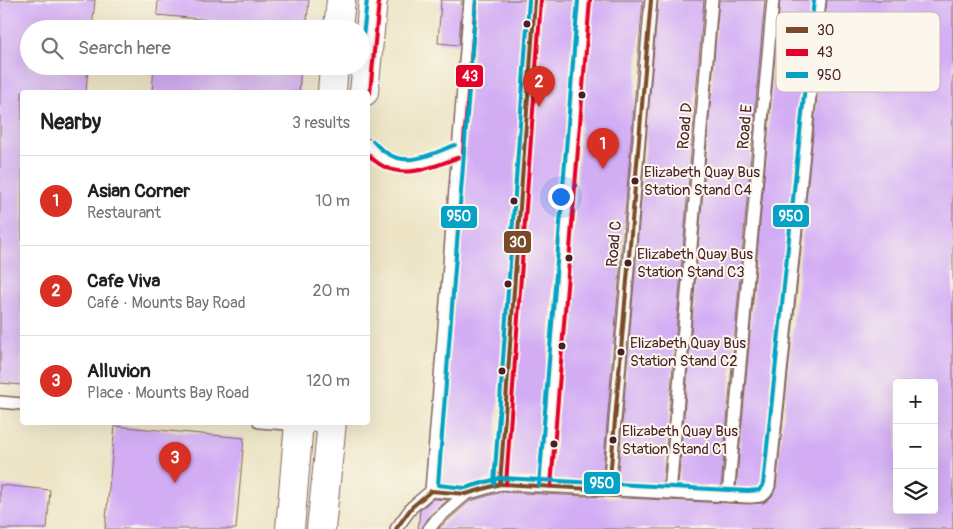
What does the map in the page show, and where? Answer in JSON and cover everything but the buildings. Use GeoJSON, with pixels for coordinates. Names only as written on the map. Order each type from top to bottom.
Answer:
{"type":"FeatureCollection","features":[{"type":"Feature","properties":{"kind":"main road"},"geometry":{"type":"LineString","coordinates":[[339,20],[341,0]]}},
{"type":"Feature","properties":{"kind":"main road"},"geometry":{"type":"LineString","coordinates":[[370,31],[373,0]]}},
{"type":"Feature","properties":{"kind":"main road"},"geometry":{"type":"LineString","coordinates":[[332,90],[333,75]]}},
{"type":"Feature","properties":{"kind":"main road"},"geometry":{"type":"LineString","coordinates":[[364,90],[366,75]]}},
{"type":"Feature","properties":{"kind":"main road"},"geometry":{"type":"LineString","coordinates":[[290,529],[299,425]]}},
{"type":"Feature","properties":{"kind":"main road"},"geometry":{"type":"LineString","coordinates":[[321,529],[332,425]]}},
{"type":"Feature","properties":{"kind":"lane"},"geometry":{"type":"LineString","coordinates":[[431,491],[470,0]]}},
{"type":"Feature","properties":{"kind":"lane"},"geometry":{"type":"LineString","coordinates":[[500,484],[534,0]]}},
{"type":"Feature","properties":{"kind":"lane"},"geometry":{"type":"LineString","coordinates":[[545,486],[584,0]]}},
{"type":"Feature","properties":{"kind":"lane","name":"Road C"},"geometry":{"type":"LineString","coordinates":[[609,490],[651,0]]}},
{"type":"Feature","properties":{"kind":"lane","name":"Road D"},"geometry":{"type":"LineString","coordinates":[[670,494],[712,0]]}},
{"type":"Feature","properties":{"kind":"lane","name":"Road E"},"geometry":{"type":"LineString","coordinates":[[728,496],[773,0]]}},
{"type":"Feature","properties":{"kind":"lane"},"geometry":{"type":"LineString","coordinates":[[396,529],[412,507],[431,491],[466,494],[500,484],[728,496],[763,496],[767,492],[810,92]]}},
{"type":"Feature","properties":{"kind":"lane"},"geometry":{"type":"LineString","coordinates":[[370,147],[376,155],[393,164],[403,166],[425,163],[457,151]]}},
{"type":"Feature","properties":{"kind":"lane"},"geometry":{"type":"LineString","coordinates":[[0,402],[20,404]]}},
{"type":"Feature","properties":{"kind":"lane"},"geometry":{"type":"LineString","coordinates":[[429,529],[436,520],[466,494]]}},
{"type":"Feature","properties":{"kind":"transit line","name":"950"},"geometry":{"type":"LineString","coordinates":[[365,20],[367,0]]}},
{"type":"Feature","properties":{"kind":"transit line","name":"950"},"geometry":{"type":"LineString","coordinates":[[476,0],[438,485],[465,488],[500,478],[748,491],[759,490],[763,485],[804,92]]}},
{"type":"Feature","properties":{"kind":"transit line","name":"950"},"geometry":{"type":"LineString","coordinates":[[494,484],[529,0]]}},
{"type":"Feature","properties":{"kind":"transit line","name":"30"},"geometry":{"type":"LineString","coordinates":[[500,484],[535,0]]}},
{"type":"Feature","properties":{"kind":"transit line","name":"43"},"geometry":{"type":"LineString","coordinates":[[506,484],[541,0]]}},
{"type":"Feature","properties":{"kind":"transit line","name":"950"},"geometry":{"type":"LineString","coordinates":[[539,486],[578,0]]}},
{"type":"Feature","properties":{"kind":"transit line","name":"43"},"geometry":{"type":"LineString","coordinates":[[551,486],[590,0]]}},
{"type":"Feature","properties":{"kind":"transit line","name":"30"},"geometry":{"type":"LineString","coordinates":[[609,490],[651,0]]}},
{"type":"Feature","properties":{"kind":"transit line","name":"950"},"geometry":{"type":"LineString","coordinates":[[813,12],[814,0]]}},
{"type":"Feature","properties":{"kind":"transit line","name":"43"},"geometry":{"type":"LineString","coordinates":[[370,93],[379,1]]}},
{"type":"Feature","properties":{"kind":"transit line","name":"43"},"geometry":{"type":"LineString","coordinates":[[463,152],[476,1]]}},
{"type":"Feature","properties":{"kind":"transit line","name":"950"},"geometry":{"type":"LineString","coordinates":[[373,141],[392,156],[402,159],[421,157],[455,145]]}},
{"type":"Feature","properties":{"kind":"transit line","name":"43"},"geometry":{"type":"LineString","coordinates":[[370,156],[389,169],[400,171],[423,169],[459,157]]}},
{"type":"Feature","properties":{"kind":"transit line","name":"30"},"geometry":{"type":"LineString","coordinates":[[396,529],[412,507],[431,491],[466,494],[500,484],[609,490]]}},
{"type":"Feature","properties":{"kind":"place","name":"Cafe Viva"},"geometry":{"type":"Point","coordinates":[539,107]}},
{"type":"Feature","properties":{"kind":"place","name":"Asian Corner"},"geometry":{"type":"Point","coordinates":[603,169]}},
{"type":"Feature","properties":{"kind":"place","name":"Elizabeth Quay Bus Station Stand C4"},"geometry":{"type":"Point","coordinates":[635,181]}},
{"type":"Feature","properties":{"kind":"place","name":"Elizabeth Quay Bus Station Stand C3"},"geometry":{"type":"Point","coordinates":[628,263]}},
{"type":"Feature","properties":{"kind":"place","name":"Elizabeth Quay Bus Station Stand C2"},"geometry":{"type":"Point","coordinates":[621,352]}},
{"type":"Feature","properties":{"kind":"place","name":"Elizabeth Quay Bus Station Stand C1"},"geometry":{"type":"Point","coordinates":[613,440]}},
{"type":"Feature","properties":{"kind":"place","name":"Alluvion"},"geometry":{"type":"Point","coordinates":[175,483]}}]}
